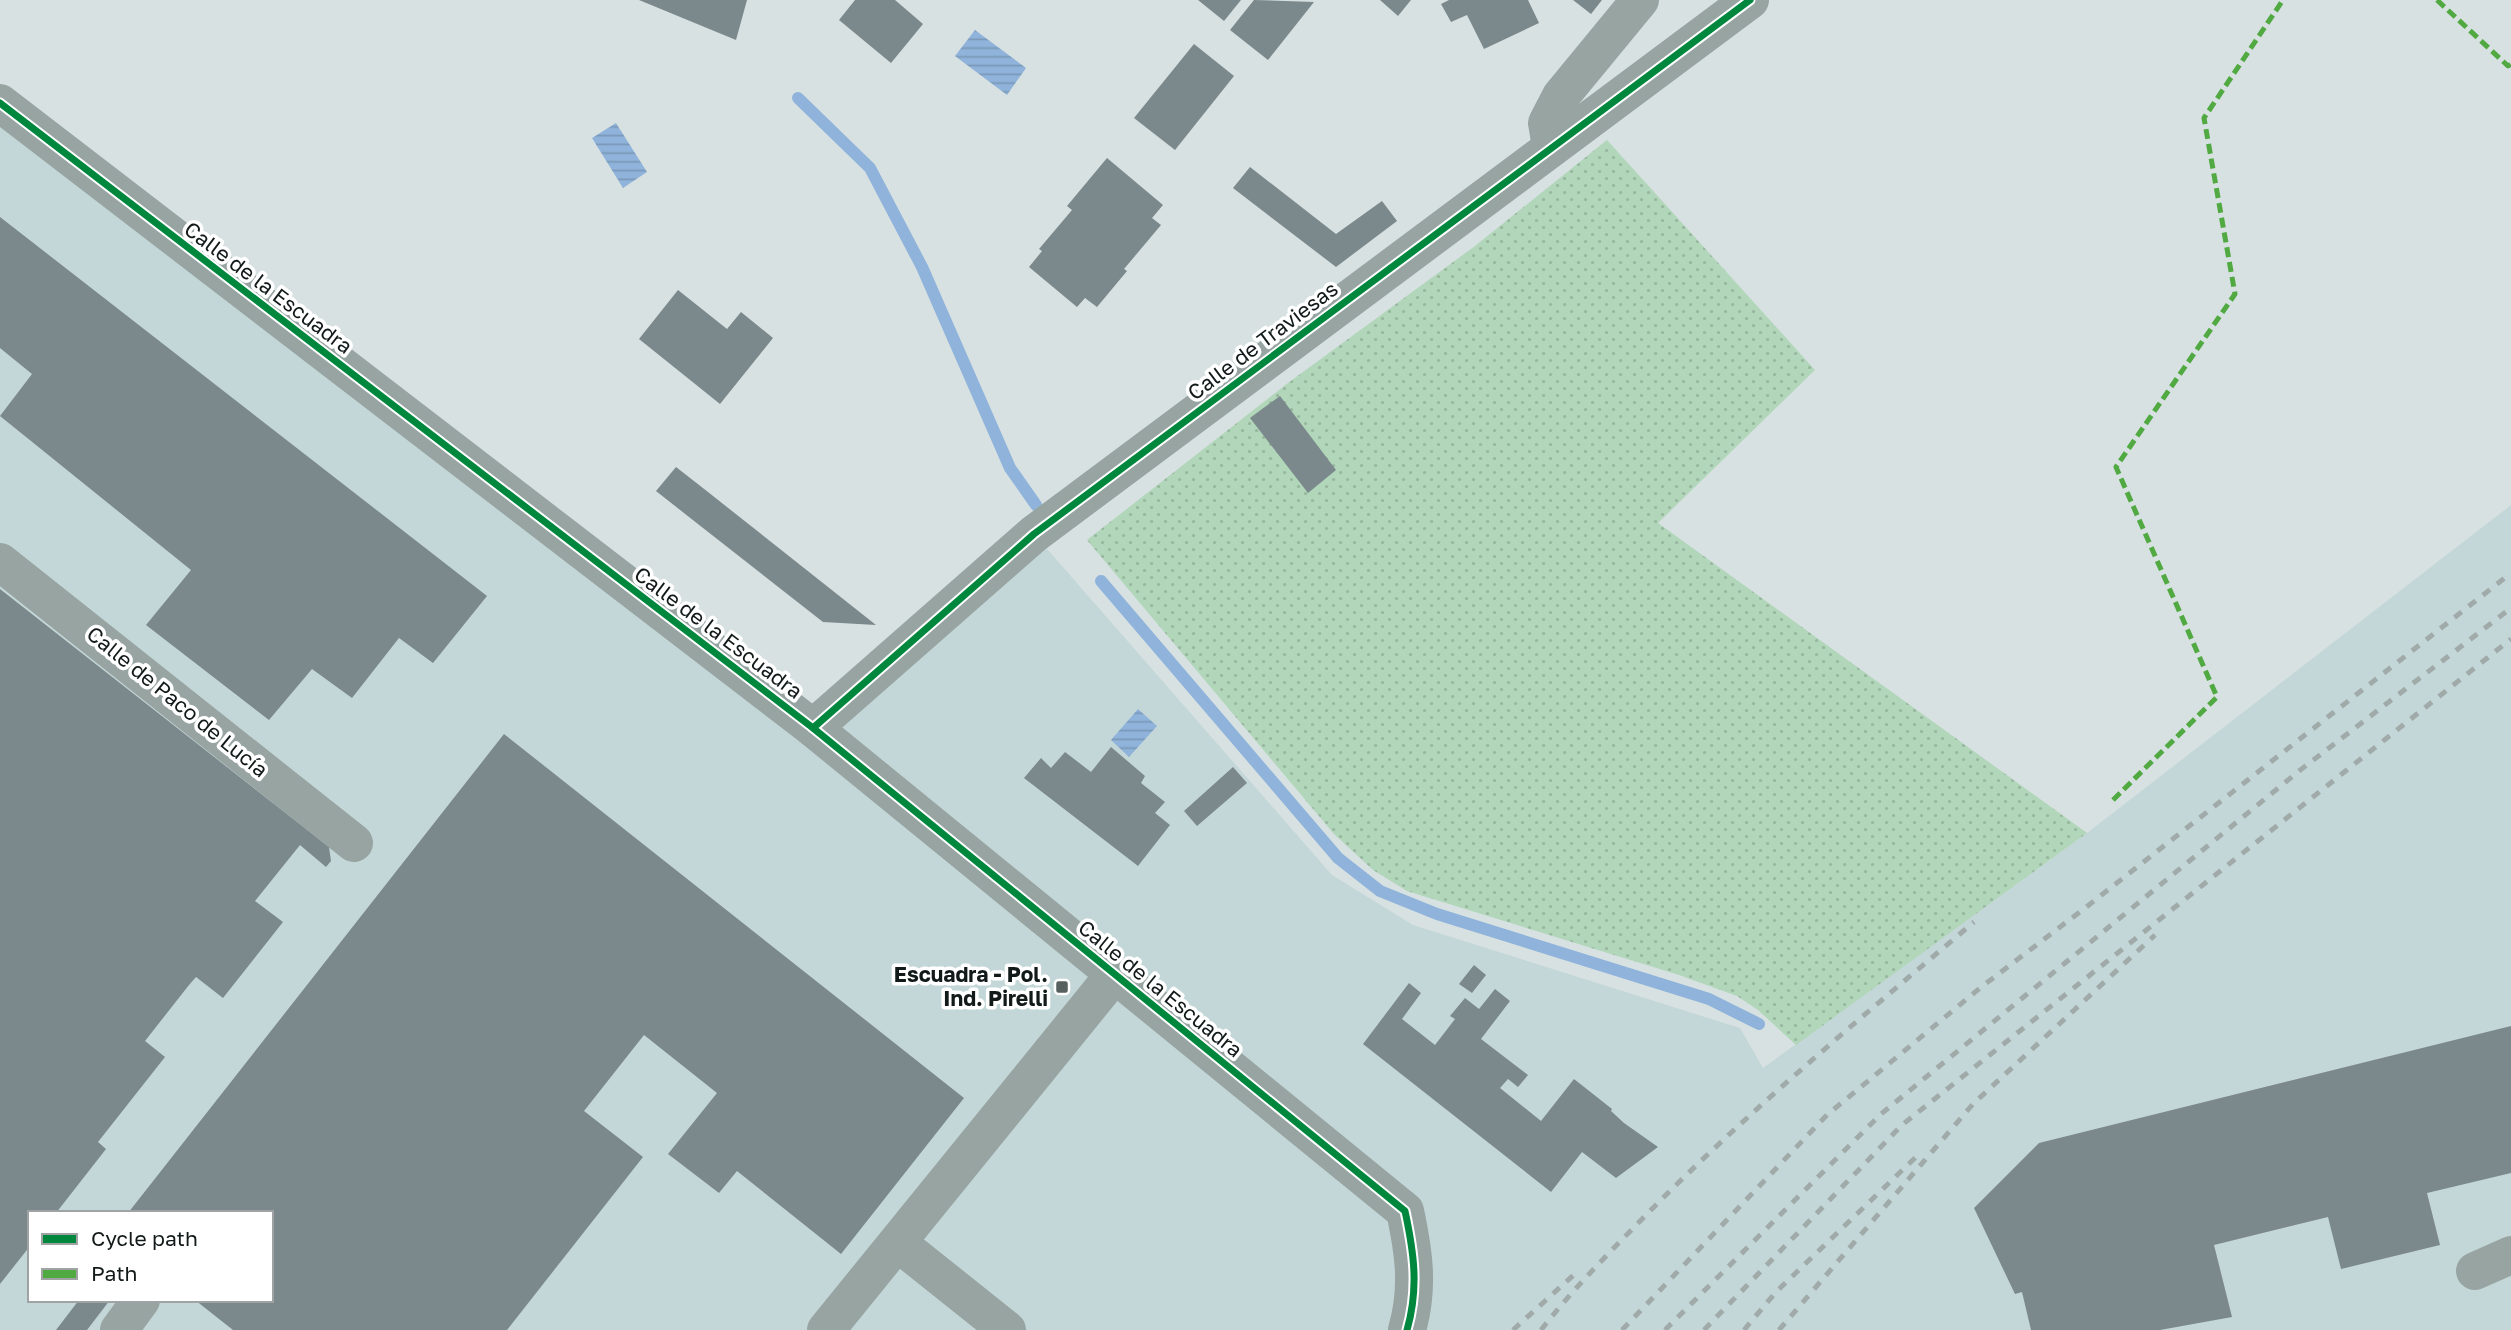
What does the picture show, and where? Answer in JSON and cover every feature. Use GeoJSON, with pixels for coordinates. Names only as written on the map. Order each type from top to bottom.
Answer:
{"type":"FeatureCollection","features":[{"type":"Feature","properties":{"kind":"street"},"geometry":{"type":"LineString","coordinates":[[1551,147],[1547,123],[1561,96],[1640,0]]}},
{"type":"Feature","properties":{"kind":"street","name":"Calle de Traviesas"},"geometry":{"type":"LineString","coordinates":[[813,728],[1034,534],[1750,0]]}},
{"type":"Feature","properties":{"kind":"street","name":"Calle de la Escuadra"},"geometry":{"type":"LineString","coordinates":[[0,103],[813,728],[1405,1211],[1414,1250],[1414,1304],[1407,1330]]}},
{"type":"Feature","properties":{"kind":"street","name":"Calle de Paco de Lucía"},"geometry":{"type":"LineString","coordinates":[[0,562],[354,843]]}},
{"type":"Feature","properties":{"kind":"street"},"geometry":{"type":"LineString","coordinates":[[825,1330],[1114,975]]}},
{"type":"Feature","properties":{"kind":"street"},"geometry":{"type":"LineString","coordinates":[[898,1242],[1007,1330]]}},
{"type":"Feature","properties":{"kind":"street"},"geometry":{"type":"LineString","coordinates":[[2475,1271],[2511,1255]]}},
{"type":"Feature","properties":{"kind":"street"},"geometry":{"type":"LineString","coordinates":[[119,1330],[140,1302]]}},
{"type":"Feature","properties":{"kind":"shaded area"},"geometry":{"type":"Polygon","coordinates":[[[0,103],[812,728],[1034,534],[1332,875],[1413,925],[1740,1028],[1763,1068],[2087,833],[2511,505],[2511,1330],[0,1330],[0,103]]]}},
{"type":"Feature","properties":{"kind":"green space"},"geometry":{"type":"Polygon","coordinates":[[[1607,140],[1815,370],[1658,523],[2087,833],[1796,1045],[1758,1010],[1737,996],[1679,975],[1407,891],[1373,870],[1334,834],[1087,540],[1288,383],[1475,246],[1607,140]]]}},
{"type":"Feature","properties":{"kind":"water"},"geometry":{"type":"Polygon","coordinates":[[[975,30],[1026,68],[1007,95],[955,56],[975,30]]]}},
{"type":"Feature","properties":{"kind":"water"},"geometry":{"type":"Polygon","coordinates":[[[616,123],[647,172],[623,188],[592,138],[616,123]]]}},
{"type":"Feature","properties":{"kind":"water"},"geometry":{"type":"Polygon","coordinates":[[[1138,709],[1157,726],[1129,757],[1111,740],[1138,709]]]}},
{"type":"Feature","properties":{"kind":"building"},"geometry":{"type":"Polygon","coordinates":[[[639,0],[747,0],[736,40],[639,0]]]}},
{"type":"Feature","properties":{"kind":"building"},"geometry":{"type":"Polygon","coordinates":[[[855,0],[895,0],[923,24],[891,63],[839,20],[855,0]]]}},
{"type":"Feature","properties":{"kind":"building"},"geometry":{"type":"Polygon","coordinates":[[[1198,0],[1241,0],[1224,21],[1198,0]]]}},
{"type":"Feature","properties":{"kind":"building"},"geometry":{"type":"Polygon","coordinates":[[[1254,0],[1314,2],[1268,60],[1230,30],[1254,0]]]}},
{"type":"Feature","properties":{"kind":"building"},"geometry":{"type":"Polygon","coordinates":[[[1380,0],[1411,0],[1398,16],[1380,0]]]}},
{"type":"Feature","properties":{"kind":"building"},"geometry":{"type":"Polygon","coordinates":[[[1449,0],[1528,0],[1539,23],[1484,49],[1467,15],[1451,22],[1441,4],[1449,0]]]}},
{"type":"Feature","properties":{"kind":"building"},"geometry":{"type":"Polygon","coordinates":[[[1573,0],[1602,0],[1591,14],[1573,0]]]}},
{"type":"Feature","properties":{"kind":"building"},"geometry":{"type":"Polygon","coordinates":[[[1194,44],[1234,76],[1175,150],[1134,118],[1194,44]]]}},
{"type":"Feature","properties":{"kind":"building"},"geometry":{"type":"Polygon","coordinates":[[[1107,158],[1163,205],[1152,218],[1161,225],[1097,307],[1085,298],[1077,307],[1029,267],[1042,251],[1039,249],[1072,210],[1067,206],[1107,158]]]}},
{"type":"Feature","properties":{"kind":"building"},"geometry":{"type":"Polygon","coordinates":[[[1250,167],[1336,234],[1382,201],[1397,221],[1336,267],[1233,188],[1250,167]]]}},
{"type":"Feature","properties":{"kind":"building"},"geometry":{"type":"Polygon","coordinates":[[[0,217],[487,596],[433,663],[399,638],[352,698],[312,669],[269,720],[146,625],[191,570],[0,416],[32,374],[0,348],[0,217]]]}},
{"type":"Feature","properties":{"kind":"building"},"geometry":{"type":"Polygon","coordinates":[[[678,290],[727,329],[741,312],[773,338],[720,404],[639,339],[678,290]]]}},
{"type":"Feature","properties":{"kind":"building"},"geometry":{"type":"Polygon","coordinates":[[[1280,396],[1336,470],[1308,493],[1250,418],[1280,396]]]}},
{"type":"Feature","properties":{"kind":"building"},"geometry":{"type":"Polygon","coordinates":[[[676,467],[876,625],[823,622],[656,491],[676,467]]]}},
{"type":"Feature","properties":{"kind":"building"},"geometry":{"type":"Polygon","coordinates":[[[0,589],[329,847],[331,861],[326,867],[300,845],[255,901],[283,922],[223,998],[196,977],[145,1041],[165,1057],[98,1142],[106,1149],[58,1211],[28,1211],[28,1249],[0,1284],[0,589]]]}},
{"type":"Feature","properties":{"kind":"building"},"geometry":{"type":"Polygon","coordinates":[[[504,734],[964,1098],[841,1254],[737,1171],[719,1193],[668,1154],[717,1093],[644,1035],[584,1111],[643,1157],[507,1330],[233,1330],[198,1302],[273,1302],[273,1211],[130,1211],[504,734]]]}},
{"type":"Feature","properties":{"kind":"building"},"geometry":{"type":"Polygon","coordinates":[[[1111,747],[1145,776],[1141,783],[1165,802],[1155,813],[1170,825],[1138,866],[1024,778],[1041,758],[1051,768],[1065,752],[1091,772],[1111,747]]]}},
{"type":"Feature","properties":{"kind":"building"},"geometry":{"type":"Polygon","coordinates":[[[1233,767],[1247,783],[1197,826],[1184,811],[1233,767]]]}},
{"type":"Feature","properties":{"kind":"building"},"geometry":{"type":"Polygon","coordinates":[[[1474,965],[1486,975],[1472,993],[1459,984],[1474,965]]]}},
{"type":"Feature","properties":{"kind":"building"},"geometry":{"type":"Polygon","coordinates":[[[1409,983],[1421,993],[1402,1019],[1435,1045],[1455,1019],[1450,1016],[1465,998],[1479,1009],[1495,989],[1510,1001],[1481,1039],[1528,1075],[1518,1087],[1508,1079],[1500,1088],[1541,1121],[1574,1079],[1612,1109],[1624,1123],[1658,1147],[1616,1178],[1582,1152],[1551,1192],[1363,1044],[1409,983]]]}},
{"type":"Feature","properties":{"kind":"building"},"geometry":{"type":"Polygon","coordinates":[[[2511,1026],[2511,1173],[2427,1193],[2440,1245],[2341,1269],[2328,1217],[2214,1245],[2232,1317],[2160,1330],[2031,1330],[2022,1292],[2015,1294],[1974,1208],[2039,1143],[2511,1026]]]}},
{"type":"Feature","properties":{"kind":"building"},"geometry":{"type":"Polygon","coordinates":[[[77,1302],[108,1302],[87,1330],[56,1330],[77,1302]]]}},
{"type":"Feature","properties":{"kind":"waterway"},"geometry":{"type":"LineString","coordinates":[[798,98],[870,168],[922,267],[1010,468],[1036,505]]}},
{"type":"Feature","properties":{"kind":"waterway"},"geometry":{"type":"LineString","coordinates":[[1101,581],[1338,858],[1380,891],[1437,914],[1709,999],[1759,1024]]}},
{"type":"Feature","properties":{"kind":"railway"},"geometry":{"type":"LineString","coordinates":[[1622,1330],[1827,1115],[1980,988],[2511,573]]}},
{"type":"Feature","properties":{"kind":"railway"},"geometry":{"type":"LineString","coordinates":[[1665,1330],[1881,1114],[2299,771],[2511,608]]}},
{"type":"Feature","properties":{"kind":"railway"},"geometry":{"type":"LineString","coordinates":[[1704,1330],[1902,1125],[2511,639]]}},
{"type":"Feature","properties":{"kind":"railway"},"geometry":{"type":"LineString","coordinates":[[1541,1330],[1605,1258],[1724,1139],[1806,1065],[1974,922]]}},
{"type":"Feature","properties":{"kind":"railway"},"geometry":{"type":"LineString","coordinates":[[1779,1330],[1973,1104],[2155,935]]}},
{"type":"Feature","properties":{"kind":"railway"},"geometry":{"type":"LineString","coordinates":[[1744,1330],[1776,1292],[1916,1157]]}},
{"type":"Feature","properties":{"kind":"railway"},"geometry":{"type":"LineString","coordinates":[[1513,1330],[1578,1271]]}},
{"type":"Feature","properties":{"kind":"marked path"},"geometry":{"type":"LineString","coordinates":[[2113,800],[2217,697],[2116,467],[2235,294],[2204,118],[2283,0]]}},
{"type":"Feature","properties":{"kind":"marked path"},"geometry":{"type":"LineString","coordinates":[[2437,0],[2508,66],[2511,64]]}},
{"type":"Feature","properties":{"kind":"cycle path"},"geometry":{"type":"LineString","coordinates":[[813,728],[1034,534],[1750,0]]}},
{"type":"Feature","properties":{"kind":"cycle path"},"geometry":{"type":"LineString","coordinates":[[0,103],[813,728],[1405,1211],[1414,1270],[1413,1300],[1407,1330]]}},
{"type":"Feature","properties":{"kind":"place","name":"Escuadra - Pol. Ind. Pirelli"},"geometry":{"type":"Point","coordinates":[1062,987]}}]}
